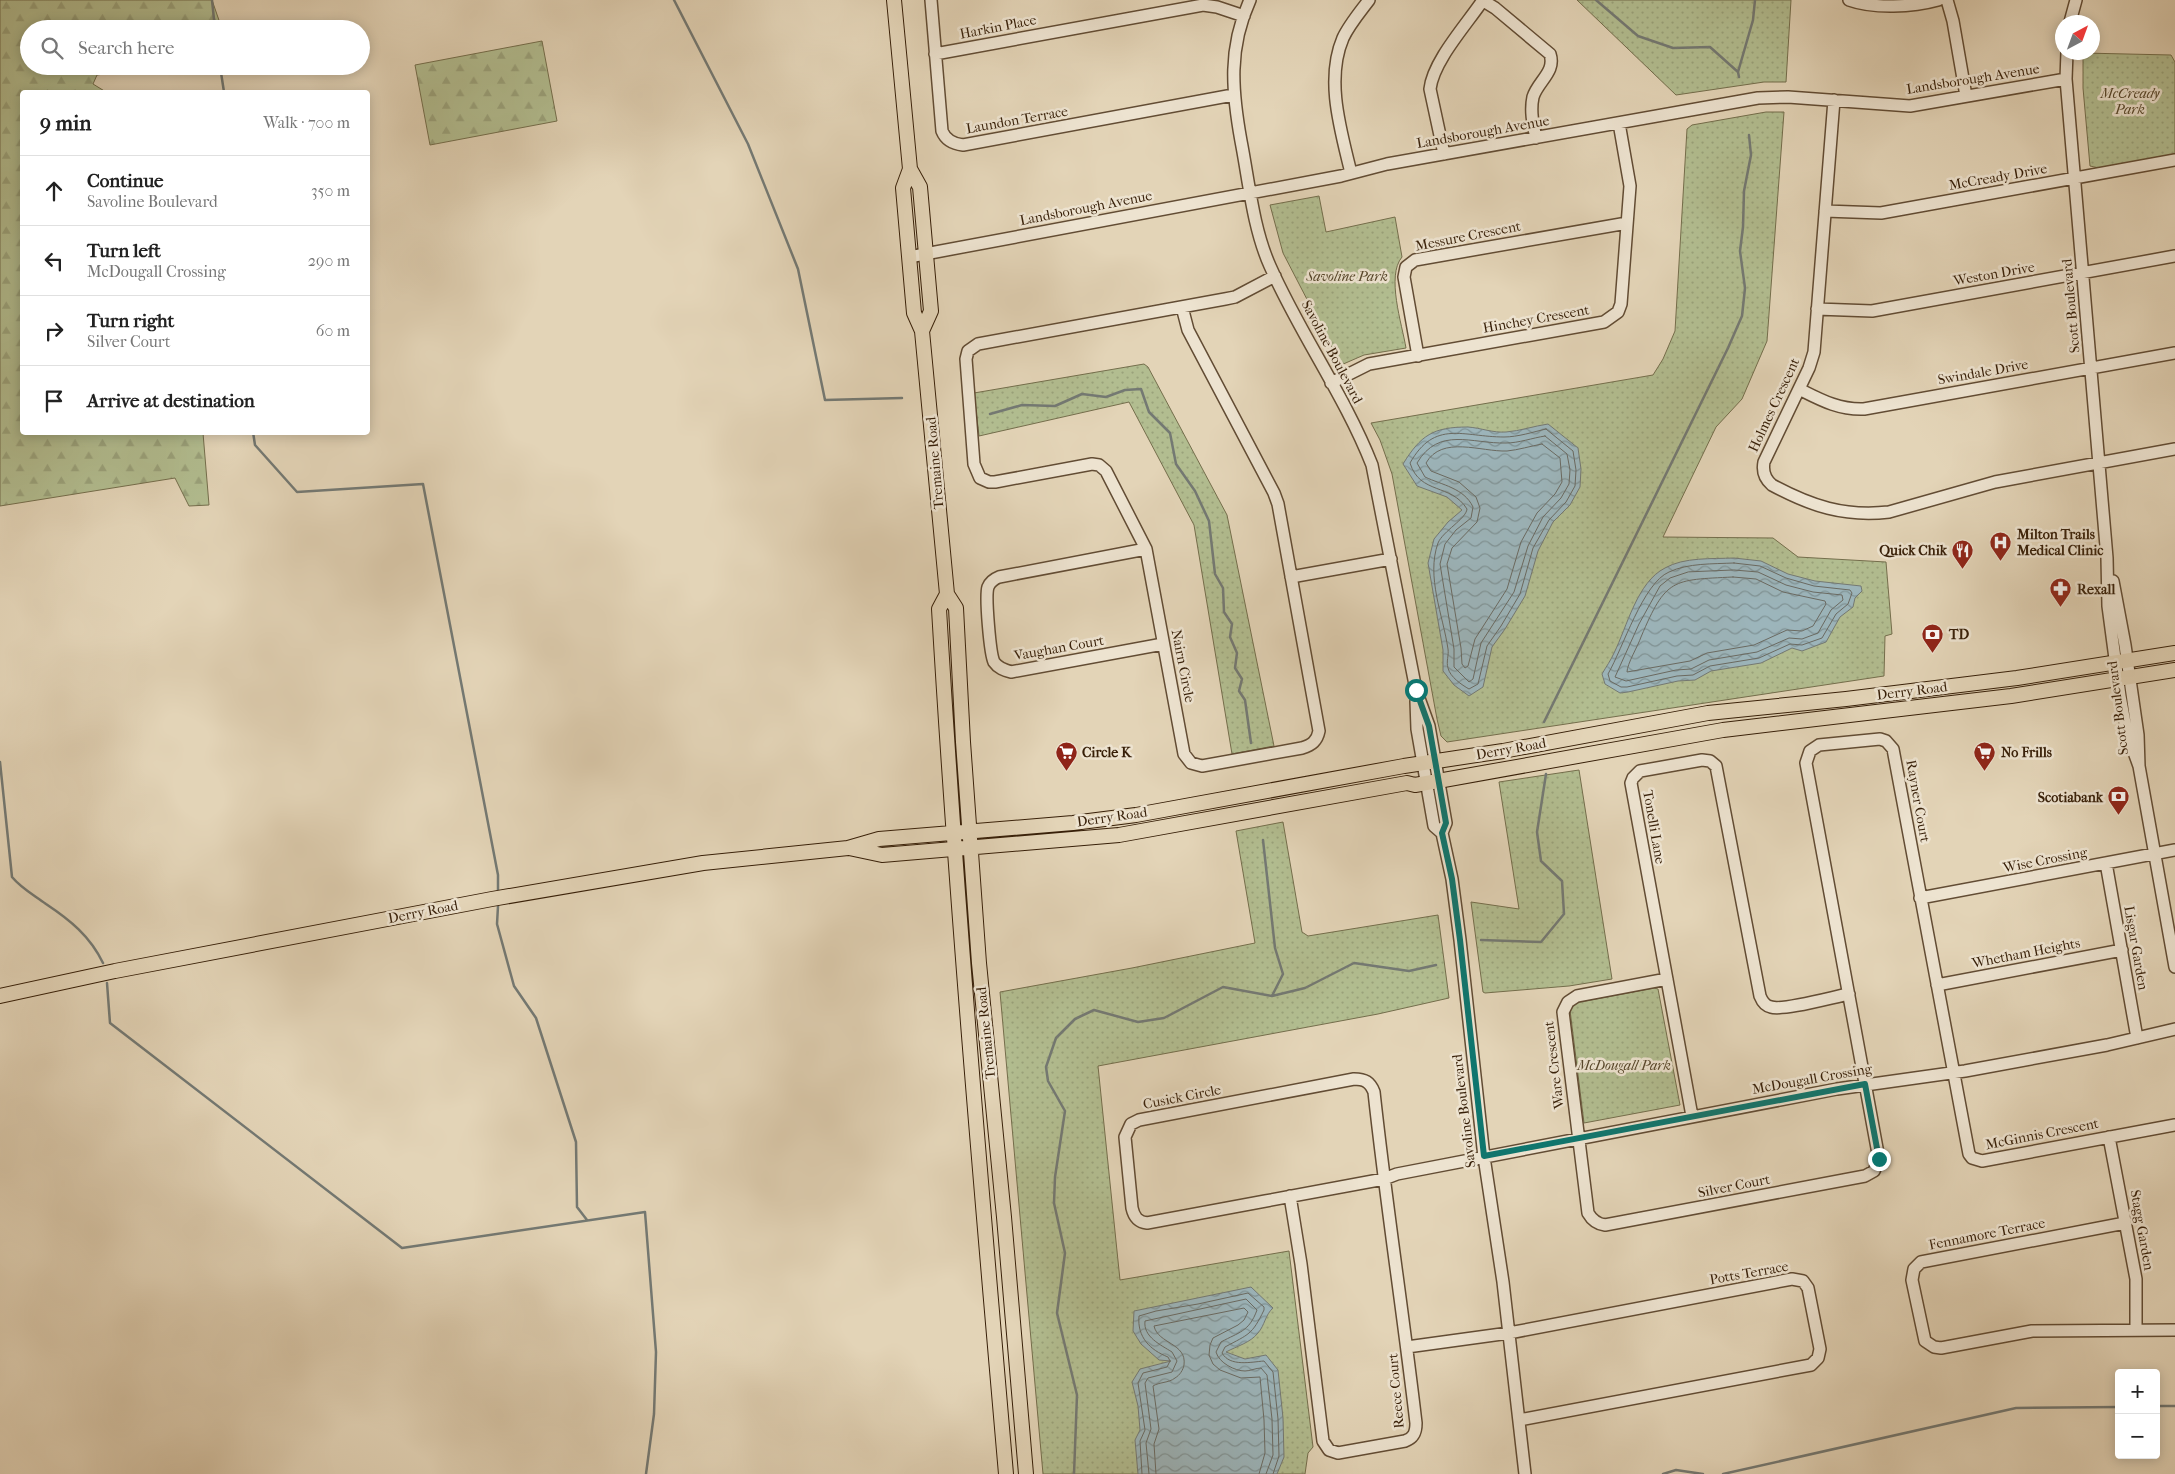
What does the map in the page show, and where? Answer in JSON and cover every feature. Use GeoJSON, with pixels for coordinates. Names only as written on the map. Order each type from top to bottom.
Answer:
{"type":"FeatureCollection","features":[{"type":"Feature","properties":{"kind":"main road","name":"Tremaine Road"},"geometry":{"type":"LineString","coordinates":[[894,0],[910,169],[920,187],[924,254],[931,311],[922,331]]}},
{"type":"Feature","properties":{"kind":"main road","name":"Tremaine Road"},"geometry":{"type":"LineString","coordinates":[[910,169],[903,188],[909,257],[914,313],[922,331],[947,594],[956,608],[970,849],[979,963],[1004,1217],[1026,1474]]}},
{"type":"Feature","properties":{"kind":"main road","name":"Tremaine Road"},"geometry":{"type":"LineString","coordinates":[[947,594],[939,609],[954,850],[965,1005],[1006,1474]]}},
{"type":"Feature","properties":{"kind":"main road","name":"Derry Road"},"geometry":{"type":"LineString","coordinates":[[0,996],[115,971],[492,899],[704,863],[848,848],[879,839],[1073,823],[1136,815],[1708,713],[1846,699],[2017,678],[2175,653]]}},
{"type":"Feature","properties":{"kind":"main road","name":"Derry Road"},"geometry":{"type":"LineString","coordinates":[[848,848],[882,855],[970,849],[1119,834],[1407,783],[1415,785],[1723,730],[1902,710],[2124,679],[2175,670]]}},
{"type":"Feature","properties":{"kind":"street","name":"Laundon Terrace"},"geometry":{"type":"LineString","coordinates":[[931,0],[942,131],[951,142],[959,145],[1233,95]]}},
{"type":"Feature","properties":{"kind":"street","name":"Savoline Boulevard"},"geometry":{"type":"LineString","coordinates":[[1250,0],[1235,51],[1233,95],[1261,240],[1275,276],[1372,465],[1416,690],[1429,726],[1429,763],[1434,826],[1442,833],[1452,879],[1484,1156],[1501,1266],[1525,1474]]}},
{"type":"Feature","properties":{"kind":"street"},"geometry":{"type":"LineString","coordinates":[[1351,174],[1335,90],[1334,69],[1344,36],[1369,0]]}},
{"type":"Feature","properties":{"kind":"street"},"geometry":{"type":"LineString","coordinates":[[1444,154],[1430,89],[1431,80],[1441,61],[1483,0],[1550,54],[1551,66],[1534,94],[1532,103],[1536,138]]}},
{"type":"Feature","properties":{"kind":"street"},"geometry":{"type":"LineString","coordinates":[[1849,0],[1904,6],[1938,0]]}},
{"type":"Feature","properties":{"kind":"street"},"geometry":{"type":"LineString","coordinates":[[1947,0],[1953,21],[1966,96]]}},
{"type":"Feature","properties":{"kind":"street"},"geometry":{"type":"LineString","coordinates":[[2072,15],[2076,0]]}},
{"type":"Feature","properties":{"kind":"street","name":"Harkin Place"},"geometry":{"type":"LineString","coordinates":[[935,54],[1203,5],[1218,6],[1244,16]]}},
{"type":"Feature","properties":{"kind":"street","name":"Scott Boulevard"},"geometry":{"type":"LineString","coordinates":[[2067,60],[2066,78],[2074,179],[2107,558],[2124,679],[2127,733],[2139,766],[2175,967]]}},
{"type":"Feature","properties":{"kind":"street","name":"Landsborough Avenue"},"geometry":{"type":"LineString","coordinates":[[909,257],[1351,174],[1388,164],[1758,98],[1788,97],[1910,106],[2066,78]]}},
{"type":"Feature","properties":{"kind":"street","name":"Holmes Crescent"},"geometry":{"type":"LineString","coordinates":[[1834,100],[1814,352],[1809,368],[1764,462],[1763,471],[1768,481],[1772,485],[1820,507],[1862,513],[1889,512],[1995,482],[2175,449]]}},
{"type":"Feature","properties":{"kind":"street","name":"Hinchey Crescent"},"geometry":{"type":"LineString","coordinates":[[1331,383],[1369,364],[1604,322],[1618,312],[1621,304],[1630,186],[1619,123]]}},
{"type":"Feature","properties":{"kind":"street","name":"McCready Drive"},"geometry":{"type":"LineString","coordinates":[[1825,211],[1881,213],[2175,160]]}},
{"type":"Feature","properties":{"kind":"street","name":"Messure Crescent"},"geometry":{"type":"LineString","coordinates":[[1418,356],[1404,272],[1415,260],[1627,223]]}},
{"type":"Feature","properties":{"kind":"street","name":"Weston Drive"},"geometry":{"type":"LineString","coordinates":[[1817,309],[1872,311],[2175,256]]}},
{"type":"Feature","properties":{"kind":"street","name":"Nairn Circle"},"geometry":{"type":"LineString","coordinates":[[1182,307],[1188,330],[1274,493],[1280,513],[1319,731],[1316,741],[1311,745],[1202,766],[1191,763],[1184,754],[1146,549],[1106,471],[1099,465],[1092,464],[995,482],[989,482],[980,478],[974,464],[966,359],[968,351],[978,344],[1235,297],[1275,276]]}},
{"type":"Feature","properties":{"kind":"street","name":"Swindale Drive"},"geometry":{"type":"LineString","coordinates":[[1799,390],[1833,406],[1864,409],[2175,353]]}},
{"type":"Feature","properties":{"kind":"street","name":"Vaughan Court"},"geometry":{"type":"LineString","coordinates":[[1146,549],[999,577],[994,580],[986,593],[992,655],[998,667],[1011,672],[1163,644]]}},
{"type":"Feature","properties":{"kind":"street"},"geometry":{"type":"LineString","coordinates":[[1291,577],[1391,559]]}},
{"type":"Feature","properties":{"kind":"street","name":"Rayner Court"},"geometry":{"type":"LineString","coordinates":[[1865,1084],[1806,763],[1810,751],[1814,747],[1880,739],[1890,744],[1893,749],[1953,1073]]}},
{"type":"Feature","properties":{"kind":"street","name":"Tonelli Lane"},"geometry":{"type":"LineString","coordinates":[[1692,1116],[1631,783],[1636,774],[1642,770],[1706,760],[1714,763],[1718,769],[1760,996],[1763,1001],[1771,1008],[1776,1008],[1849,994]]}},
{"type":"Feature","properties":{"kind":"street","name":"Wise Crossing"},"geometry":{"type":"LineString","coordinates":[[1920,898],[2175,850]]}},
{"type":"Feature","properties":{"kind":"street","name":"Lisgar Garden"},"geometry":{"type":"LineString","coordinates":[[2106,863],[2137,1038]]}},
{"type":"Feature","properties":{"kind":"street","name":"Whetham Heights"},"geometry":{"type":"LineString","coordinates":[[1937,985],[2122,950]]}},
{"type":"Feature","properties":{"kind":"street","name":"Ware Crescent"},"geometry":{"type":"LineString","coordinates":[[1578,1138],[1563,1012],[1565,1006],[1578,996],[1667,979]]}},
{"type":"Feature","properties":{"kind":"street","name":"McDougall Crossing"},"geometry":{"type":"LineString","coordinates":[[1484,1156],[1865,1084],[1953,1073],[2175,1029]]}},
{"type":"Feature","properties":{"kind":"street","name":"McGinnis Crescent"},"geometry":{"type":"LineString","coordinates":[[1953,1073],[1966,1148],[1972,1158],[1976,1160],[1992,1159],[2175,1125]]}},
{"type":"Feature","properties":{"kind":"street","name":"Cusick Circle"},"geometry":{"type":"LineString","coordinates":[[1384,1179],[1374,1092],[1371,1085],[1361,1079],[1139,1120],[1131,1124],[1126,1133],[1132,1208],[1135,1218],[1147,1224],[1384,1179],[1397,1174],[1484,1156]]}},
{"type":"Feature","properties":{"kind":"street","name":"Silver Court"},"geometry":{"type":"LineString","coordinates":[[1578,1138],[1588,1213],[1595,1222],[1605,1225],[1870,1175],[1877,1168],[1879,1159],[1865,1084]]}},
{"type":"Feature","properties":{"kind":"street","name":"Stagg Garden"},"geometry":{"type":"LineString","coordinates":[[2109,1137],[2136,1279],[2136,1330]]}},
{"type":"Feature","properties":{"kind":"street","name":"Reece Court"},"geometry":{"type":"LineString","coordinates":[[1290,1196],[1305,1290],[1323,1441],[1329,1450],[1338,1453],[1405,1441],[1412,1437],[1416,1422],[1395,1247],[1384,1179]]}},
{"type":"Feature","properties":{"kind":"street","name":"Fennamore Terrace"},"geometry":{"type":"LineString","coordinates":[[2126,1223],[1921,1262],[1914,1269],[1912,1280],[1924,1341],[1934,1348],[2032,1331],[2175,1330]]}},
{"type":"Feature","properties":{"kind":"street","name":"Potts Terrace"},"geometry":{"type":"LineString","coordinates":[[1407,1347],[1509,1333],[1798,1279],[1803,1281],[1808,1288],[1820,1349],[1816,1361],[1808,1366],[1519,1420]]}},
{"type":"Feature","properties":{"kind":"green space"},"geometry":{"type":"Polygon","coordinates":[[[0,0],[212,0],[219,20],[20,20],[20,75],[97,75],[93,84],[103,90],[20,90],[20,435],[203,435],[209,505],[189,506],[175,478],[0,506],[0,0]]]}},
{"type":"Feature","properties":{"kind":"green space"},"geometry":{"type":"Polygon","coordinates":[[[1577,0],[1791,0],[1786,82],[1764,82],[1676,95],[1577,0]]]}},
{"type":"Feature","properties":{"kind":"green space"},"geometry":{"type":"Polygon","coordinates":[[[542,41],[557,121],[430,145],[415,65],[542,41]]]}},
{"type":"Feature","properties":{"kind":"green space","name":"McCready Park"},"geometry":{"type":"Polygon","coordinates":[[[2100,53],[2171,55],[2175,62],[2175,154],[2099,168],[2090,166],[2083,88],[2083,60],[2100,60],[2100,53]]]}},
{"type":"Feature","properties":{"kind":"green space"},"geometry":{"type":"Polygon","coordinates":[[[1766,112],[1784,112],[1767,341],[1742,399],[1716,427],[1663,537],[1773,538],[1798,557],[1886,562],[1892,634],[1885,636],[1884,676],[1447,742],[1441,736],[1437,719],[1392,474],[1380,440],[1371,423],[1653,375],[1663,359],[1675,331],[1687,129],[1692,125],[1766,112]]]}},
{"type":"Feature","properties":{"kind":"green space","name":"Savoline Park"},"geometry":{"type":"Polygon","coordinates":[[[1319,196],[1326,232],[1395,217],[1402,257],[1397,265],[1395,276],[1396,301],[1406,348],[1364,355],[1341,365],[1283,253],[1270,205],[1319,196]]]}},
{"type":"Feature","properties":{"kind":"green space"},"geometry":{"type":"Polygon","coordinates":[[[1144,364],[1148,367],[1227,515],[1274,746],[1232,754],[1194,525],[1129,402],[979,436],[974,393],[1144,364]]]}},
{"type":"Feature","properties":{"kind":"green space"},"geometry":{"type":"Polygon","coordinates":[[[1579,770],[1612,979],[1569,986],[1485,993],[1483,992],[1471,902],[1519,909],[1499,782],[1579,770]]]}},
{"type":"Feature","properties":{"kind":"green space"},"geometry":{"type":"Polygon","coordinates":[[[1283,822],[1302,932],[1308,936],[1438,915],[1449,998],[1378,1014],[1098,1066],[1120,1280],[1289,1251],[1313,1447],[1308,1453],[1305,1474],[1043,1474],[1000,992],[1255,943],[1236,831],[1283,822]]]}},
{"type":"Feature","properties":{"kind":"green space","name":"McDougall Park"},"geometry":{"type":"Polygon","coordinates":[[[1654,988],[1658,989],[1680,1105],[1584,1123],[1570,1010],[1576,1003],[1654,988]]]}},
{"type":"Feature","properties":{"kind":"water"},"geometry":{"type":"Polygon","coordinates":[[[1548,424],[1578,448],[1581,469],[1580,487],[1570,505],[1553,522],[1538,551],[1525,596],[1492,647],[1483,687],[1469,696],[1454,685],[1443,671],[1443,650],[1428,563],[1434,539],[1448,522],[1462,510],[1447,497],[1417,486],[1403,464],[1422,440],[1437,431],[1456,427],[1468,427],[1506,432],[1548,424]]]}},
{"type":"Feature","properties":{"kind":"water"},"geometry":{"type":"Polygon","coordinates":[[[1734,558],[1761,561],[1788,574],[1815,581],[1861,586],[1862,591],[1855,598],[1853,607],[1840,617],[1826,642],[1802,651],[1792,648],[1761,663],[1711,671],[1695,680],[1678,681],[1628,692],[1620,693],[1605,684],[1602,674],[1613,656],[1640,594],[1655,575],[1673,564],[1681,562],[1698,559],[1734,558]]]}},
{"type":"Feature","properties":{"kind":"water"},"geometry":{"type":"Polygon","coordinates":[[[1251,1287],[1273,1308],[1255,1336],[1226,1352],[1245,1359],[1266,1355],[1278,1370],[1283,1418],[1284,1457],[1277,1474],[1138,1474],[1135,1440],[1140,1430],[1138,1406],[1132,1382],[1140,1369],[1171,1361],[1159,1360],[1141,1344],[1133,1331],[1134,1311],[1251,1287]]]}},
{"type":"Feature","properties":{"kind":"waterway"},"geometry":{"type":"LineString","coordinates":[[212,0],[214,20]]}},
{"type":"Feature","properties":{"kind":"waterway"},"geometry":{"type":"LineString","coordinates":[[674,0],[748,144],[798,269],[825,400],[902,398]]}},
{"type":"Feature","properties":{"kind":"waterway"},"geometry":{"type":"LineString","coordinates":[[1596,0],[1638,36],[1673,48],[1710,47],[1738,72]]}},
{"type":"Feature","properties":{"kind":"waterway"},"geometry":{"type":"LineString","coordinates":[[1739,77],[1738,72],[1753,20],[1755,0]]}},
{"type":"Feature","properties":{"kind":"waterway"},"geometry":{"type":"LineString","coordinates":[[221,75],[224,90]]}},
{"type":"Feature","properties":{"kind":"waterway"},"geometry":{"type":"LineString","coordinates":[[1544,722],[1742,316],[1745,288],[1740,251],[1744,191],[1751,155],[1749,135]]}},
{"type":"Feature","properties":{"kind":"waterway"},"geometry":{"type":"LineString","coordinates":[[990,414],[1022,405],[1055,406],[1082,394],[1106,397],[1125,390],[1141,389],[1149,412],[1170,433],[1176,464],[1195,491],[1209,521],[1215,574],[1223,588],[1224,612],[1232,624],[1230,637],[1237,653],[1235,668],[1242,679],[1239,691],[1245,700],[1251,743]]}},
{"type":"Feature","properties":{"kind":"waterway"},"geometry":{"type":"LineString","coordinates":[[253,435],[255,445],[297,492],[423,484],[498,875],[498,890]]}},
{"type":"Feature","properties":{"kind":"waterway"},"geometry":{"type":"LineString","coordinates":[[0,762],[12,877],[79,929],[98,953],[103,963]]}},
{"type":"Feature","properties":{"kind":"waterway"},"geometry":{"type":"LineString","coordinates":[[1481,940],[1541,942],[1564,914],[1562,881],[1541,861],[1537,832],[1546,774]]}},
{"type":"Feature","properties":{"kind":"waterway"},"geometry":{"type":"LineString","coordinates":[[1263,840],[1275,948],[1283,974],[1272,996]]}},
{"type":"Feature","properties":{"kind":"waterway"},"geometry":{"type":"LineString","coordinates":[[498,906],[497,924],[514,986],[536,1018],[576,1142],[577,1207],[587,1220]]}},
{"type":"Feature","properties":{"kind":"waterway"},"geometry":{"type":"LineString","coordinates":[[1074,1474],[1077,1395],[1057,1313],[1065,1253],[1054,1203],[1055,1177],[1065,1111],[1048,1081],[1046,1067],[1056,1038],[1075,1019],[1094,1010],[1138,1022],[1164,1018],[1223,987],[1272,996],[1305,988],[1354,963],[1409,971],[1436,965]]}},
{"type":"Feature","properties":{"kind":"waterway"},"geometry":{"type":"LineString","coordinates":[[107,983],[110,1023],[402,1248],[645,1212],[656,1352],[654,1414],[646,1474]]}},
{"type":"Feature","properties":{"kind":"waterway"},"geometry":{"type":"LineString","coordinates":[[2160,1406],[2175,1406]]}},
{"type":"Feature","properties":{"kind":"waterway"},"geometry":{"type":"LineString","coordinates":[[1723,1474],[2016,1408],[2115,1407]]}},
{"type":"Feature","properties":{"kind":"waterway"},"geometry":{"type":"LineString","coordinates":[[1663,1474],[1676,1470],[1703,1474]]}},
{"type":"Feature","properties":{"kind":"place","name":"Milton Trails Medical Clinic"},"geometry":{"type":"Point","coordinates":[2001,561]}},
{"type":"Feature","properties":{"kind":"place","name":"Quick Chik"},"geometry":{"type":"Point","coordinates":[1963,569]}},
{"type":"Feature","properties":{"kind":"place","name":"Rexall"},"geometry":{"type":"Point","coordinates":[2061,608]}},
{"type":"Feature","properties":{"kind":"place","name":"TD"},"geometry":{"type":"Point","coordinates":[1933,653]}},
{"type":"Feature","properties":{"kind":"place","name":"Circle K"},"geometry":{"type":"Point","coordinates":[1066,771]}},
{"type":"Feature","properties":{"kind":"place","name":"No Frills"},"geometry":{"type":"Point","coordinates":[1985,771]}},
{"type":"Feature","properties":{"kind":"place","name":"Scotiabank"},"geometry":{"type":"Point","coordinates":[2119,816]}},
{"type":"Feature","properties":{"kind":"route"},"geometry":{"type":"LineString","coordinates":[[1416,690],[1429,726],[1446,823],[1442,833],[1452,879],[1460,940],[1484,1156],[1865,1084],[1879,1159]]}}]}
